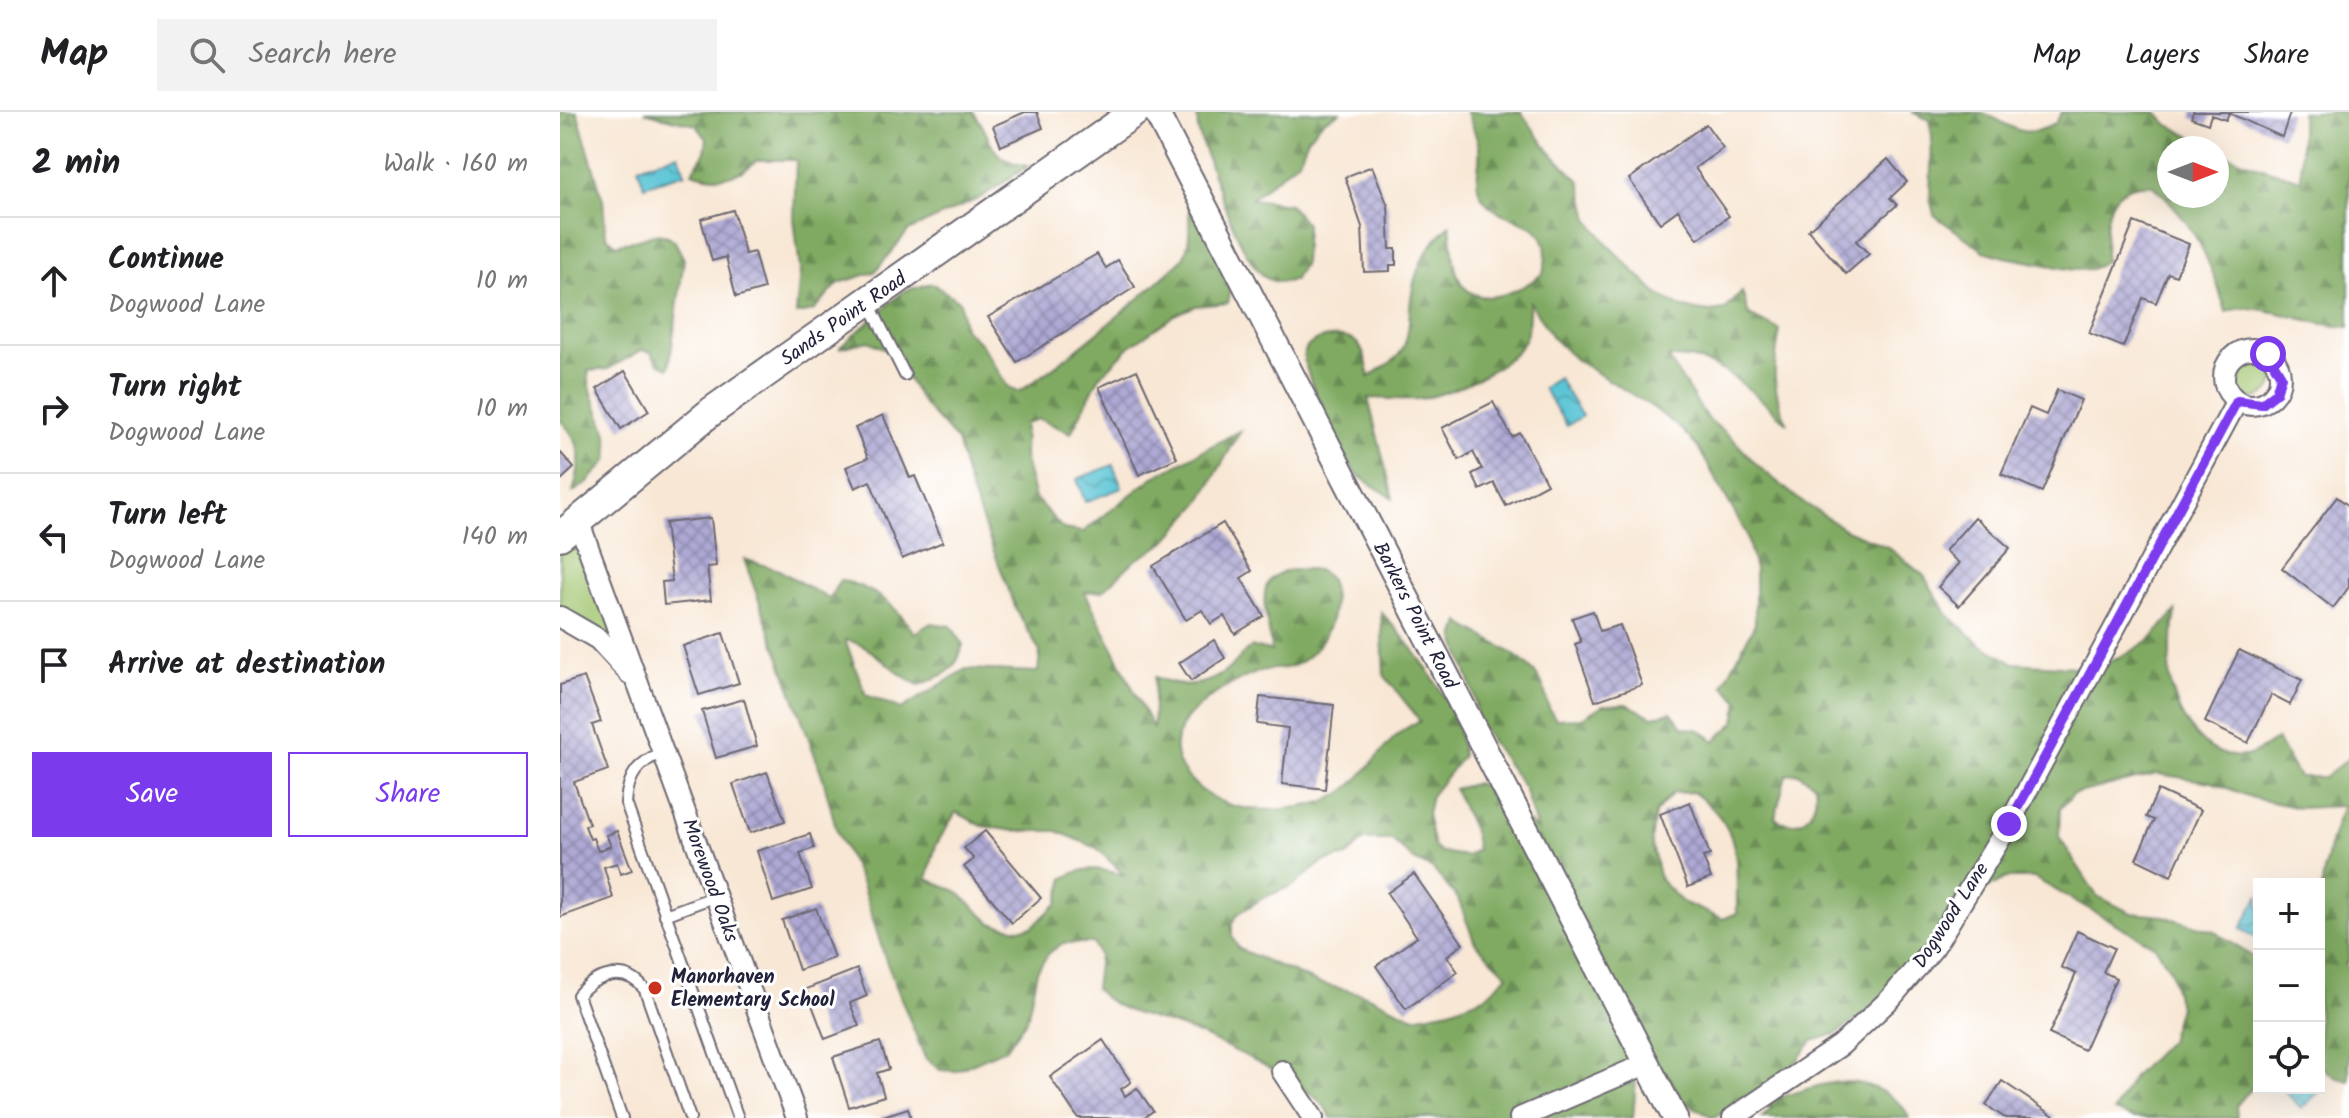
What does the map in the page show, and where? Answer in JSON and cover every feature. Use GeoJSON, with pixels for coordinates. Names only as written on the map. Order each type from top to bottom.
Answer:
{"type":"FeatureCollection","features":[{"type":"Feature","properties":{"kind":"main road","name":"Sands Point Road"},"geometry":{"type":"LineString","coordinates":[[569,528],[687,429],[1135,112]]}},
{"type":"Feature","properties":{"kind":"street","name":"Barkers Point Road"},"geometry":{"type":"LineString","coordinates":[[1156,112],[1675,1118]]}},
{"type":"Feature","properties":{"kind":"street","name":"Dogwood Lane"},"geometry":{"type":"LineString","coordinates":[[1733,1118],[1841,1045],[1891,998],[1934,947],[2009,824],[2237,401]]}},
{"type":"Feature","properties":{"kind":"street","name":"Morewood Oaks"},"geometry":{"type":"LineString","coordinates":[[569,528],[640,687],[797,1118]]}},
{"type":"Feature","properties":{"kind":"street","name":"Morewood Oaks"},"geometry":{"type":"LineString","coordinates":[[560,617],[598,639],[640,687]]}},
{"type":"Feature","properties":{"kind":"street"},"geometry":{"type":"LineString","coordinates":[[1520,1118],[1646,1064]]}},
{"type":"Feature","properties":{"kind":"street"},"geometry":{"type":"LineString","coordinates":[[1282,1071],[1313,1118]]}},
{"type":"Feature","properties":{"kind":"lane"},"geometry":{"type":"LineString","coordinates":[[868,301],[905,375]]}},
{"type":"Feature","properties":{"kind":"lane"},"geometry":{"type":"LineString","coordinates":[[664,751],[646,759],[631,774],[626,803],[738,1118]]}},
{"type":"Feature","properties":{"kind":"lane"},"geometry":{"type":"LineString","coordinates":[[665,915],[716,896]]}},
{"type":"Feature","properties":{"kind":"lane"},"geometry":{"type":"LineString","coordinates":[[622,1118],[578,995],[588,984],[626,974],[635,976],[645,990],[690,1118]]}},
{"type":"Feature","properties":{"kind":"green space"},"geometry":{"type":"Polygon","coordinates":[[[560,112],[577,112],[603,200],[606,236],[616,245],[656,234],[668,236],[674,240],[684,259],[669,368],[658,363],[651,352],[642,350],[608,369],[588,371],[592,394],[607,435],[608,460],[587,483],[573,492],[579,453],[568,428],[560,420],[560,112]]]}},
{"type":"Feature","properties":{"kind":"green space"},"geometry":{"type":"Polygon","coordinates":[[[644,112],[973,112],[993,147],[1004,159],[1028,166],[982,197],[908,231],[875,272],[839,283],[813,311],[796,314],[800,270],[794,218],[796,160],[757,160],[734,175],[719,177],[692,172],[705,152],[707,139],[696,125],[644,112]]]}},
{"type":"Feature","properties":{"kind":"green space"},"geometry":{"type":"Polygon","coordinates":[[[1197,112],[1341,112],[1323,121],[1308,138],[1299,160],[1251,199],[1289,204],[1306,224],[1304,263],[1294,280],[1279,282],[1268,279],[1245,251],[1198,131],[1197,112]]]}},
{"type":"Feature","properties":{"kind":"green space"},"geometry":{"type":"Polygon","coordinates":[[[1467,112],[1521,112],[1549,151],[1580,181],[1589,219],[1608,245],[1656,293],[1683,308],[1710,312],[1725,310],[1742,292],[1749,315],[1780,330],[1775,378],[1778,399],[1787,423],[1747,388],[1718,368],[1702,361],[1668,358],[1707,418],[1733,439],[1757,465],[1797,498],[1846,530],[1888,547],[1924,576],[1947,614],[1980,644],[2014,663],[2091,668],[2129,653],[2152,638],[2176,611],[2170,679],[2185,720],[2204,743],[2230,756],[2245,756],[2258,752],[2277,739],[2299,777],[2324,777],[2349,758],[2349,960],[2345,964],[2349,970],[2349,1081],[2335,1077],[2325,1070],[2323,878],[2343,806],[2299,808],[2253,798],[2212,782],[2157,774],[2073,794],[2060,809],[2059,837],[2097,896],[2131,913],[2163,916],[2214,931],[2253,957],[2253,1086],[2236,1106],[2237,1118],[2134,1118],[2114,1111],[2133,1077],[2169,1041],[2179,1007],[2171,971],[2155,946],[2034,878],[2006,878],[1970,899],[1930,965],[1836,1034],[1812,1041],[1788,1073],[1779,1098],[1831,1083],[1857,1083],[1891,1097],[1902,1106],[1909,1118],[1762,1118],[1773,1107],[1738,1106],[1713,1118],[1683,1101],[1653,1057],[1637,1068],[1633,1118],[1331,1118],[1311,1094],[1271,1069],[1194,1032],[1129,1011],[1105,998],[1095,989],[1099,955],[1093,943],[1063,943],[1049,953],[1037,971],[1027,1019],[1005,1049],[956,1071],[940,1070],[925,1058],[886,961],[861,882],[837,832],[823,778],[744,559],[779,570],[829,599],[840,580],[863,587],[892,606],[914,633],[931,623],[951,626],[963,644],[957,661],[942,675],[919,685],[865,647],[845,640],[866,695],[901,709],[966,669],[1038,672],[1040,652],[1016,609],[969,486],[957,441],[925,406],[890,351],[868,341],[839,348],[904,291],[932,283],[960,302],[964,328],[981,344],[1008,387],[1017,392],[1075,351],[1176,265],[1188,245],[1189,207],[1213,240],[1225,263],[1228,303],[1195,306],[1175,315],[1130,346],[1099,378],[1071,433],[1039,419],[1025,423],[1024,456],[1035,498],[1063,529],[1083,532],[1152,478],[1241,430],[1199,504],[1163,544],[1134,561],[1103,591],[1085,592],[1153,729],[1155,677],[1186,684],[1206,682],[1224,672],[1252,647],[1271,651],[1264,600],[1270,580],[1279,573],[1304,569],[1317,570],[1329,578],[1334,602],[1332,614],[1324,637],[1309,656],[1294,665],[1258,672],[1241,679],[1207,700],[1181,727],[1176,743],[1178,760],[1194,784],[1217,799],[1234,806],[1260,810],[1325,801],[1352,784],[1394,738],[1420,721],[1384,675],[1381,612],[1434,679],[1454,718],[1460,738],[1462,757],[1431,796],[1427,814],[1434,847],[1440,852],[1466,856],[1477,849],[1473,830],[1454,789],[1477,783],[1493,791],[1537,830],[1524,788],[1477,721],[1474,695],[1455,638],[1460,622],[1531,669],[1542,683],[1556,719],[1582,718],[1603,705],[1627,704],[1652,717],[1671,712],[1683,727],[1700,730],[1715,741],[1735,722],[1739,701],[1723,685],[1755,624],[1755,570],[1746,533],[1699,449],[1683,431],[1654,408],[1576,360],[1552,337],[1530,302],[1525,339],[1507,360],[1478,378],[1431,397],[1368,398],[1393,498],[1357,474],[1324,414],[1305,361],[1307,347],[1328,337],[1351,339],[1362,351],[1369,377],[1395,359],[1406,340],[1412,294],[1421,262],[1450,225],[1455,268],[1468,290],[1489,297],[1501,295],[1524,286],[1543,273],[1546,254],[1544,241],[1537,231],[1494,209],[1478,188],[1480,154],[1467,112]],[[1798,773],[1786,775],[1775,818],[1784,822],[1793,823],[1807,817],[1815,803],[1815,785],[1798,773]],[[1693,792],[1673,793],[1655,813],[1651,841],[1660,880],[1682,902],[1723,919],[1737,913],[1733,845],[1721,818],[1693,792]],[[956,812],[936,845],[927,879],[957,891],[991,923],[1018,929],[1032,927],[1058,903],[1064,878],[1080,871],[1094,869],[1124,875],[1097,848],[1057,831],[1015,831],[982,826],[956,812]],[[1364,840],[1347,856],[1323,862],[1294,885],[1263,898],[1238,914],[1232,924],[1232,937],[1239,949],[1318,983],[1366,995],[1414,1017],[1450,1010],[1485,997],[1508,975],[1475,943],[1458,899],[1433,869],[1414,860],[1392,840],[1364,840]]]}},
{"type":"Feature","properties":{"kind":"green space"},"geometry":{"type":"Polygon","coordinates":[[[1912,112],[1983,113],[2016,129],[2033,131],[2055,124],[2062,112],[2156,112],[2168,125],[2190,136],[2157,136],[2157,189],[2153,185],[2136,186],[2116,197],[2107,219],[2105,261],[2091,269],[2074,270],[1984,251],[1934,215],[1930,198],[1932,136],[1929,120],[1912,112]]]}},
{"type":"Feature","properties":{"kind":"green space"},"geometry":{"type":"Polygon","coordinates":[[[2301,112],[2349,112],[2349,327],[2254,309],[2226,312],[2199,243],[2175,208],[2229,208],[2229,154],[2301,180],[2301,112]]]}},
{"type":"Feature","properties":{"kind":"green space"},"geometry":{"type":"Polygon","coordinates":[[[2253,356],[2268,362],[2274,377],[2268,392],[2253,398],[2238,392],[2232,377],[2238,362],[2253,356]]]}},
{"type":"Feature","properties":{"kind":"green space"},"geometry":{"type":"Polygon","coordinates":[[[578,520],[640,687],[560,617],[560,536],[578,520]]]}},
{"type":"Feature","properties":{"kind":"water"},"geometry":{"type":"Polygon","coordinates":[[[678,154],[685,173],[644,186],[638,167],[678,154]]]}},
{"type":"Feature","properties":{"kind":"water"},"geometry":{"type":"Polygon","coordinates":[[[1558,378],[1582,416],[1567,426],[1543,388],[1558,378]]]}},
{"type":"Feature","properties":{"kind":"water"},"geometry":{"type":"Polygon","coordinates":[[[1113,465],[1122,488],[1085,502],[1077,479],[1113,465]]]}},
{"type":"Feature","properties":{"kind":"water"},"geometry":{"type":"Polygon","coordinates":[[[2253,906],[2253,936],[2241,929],[2253,906]]]}},
{"type":"Feature","properties":{"kind":"water"},"geometry":{"type":"Polygon","coordinates":[[[2287,1094],[2317,1094],[2301,1109],[2287,1094]]]}},
{"type":"Feature","properties":{"kind":"building"},"geometry":{"type":"Polygon","coordinates":[[[1025,112],[1037,112],[1043,128],[1001,146],[993,126],[1025,112]]]}},
{"type":"Feature","properties":{"kind":"building"},"geometry":{"type":"Polygon","coordinates":[[[2193,112],[2290,113],[2282,137],[2229,113],[2226,120],[2211,115],[2208,124],[2191,118],[2193,112]]]}},
{"type":"Feature","properties":{"kind":"building"},"geometry":{"type":"Polygon","coordinates":[[[1706,124],[1723,148],[1695,168],[1729,216],[1698,239],[1678,210],[1660,223],[1629,179],[1706,124]]]}},
{"type":"Feature","properties":{"kind":"building"},"geometry":{"type":"Polygon","coordinates":[[[1888,159],[1907,182],[1890,198],[1897,205],[1856,241],[1869,254],[1846,274],[1808,230],[1888,159]]]}},
{"type":"Feature","properties":{"kind":"building"},"geometry":{"type":"Polygon","coordinates":[[[1372,166],[1388,206],[1390,249],[1396,249],[1396,265],[1390,265],[1390,271],[1364,272],[1362,227],[1345,177],[1372,166]]]}},
{"type":"Feature","properties":{"kind":"building"},"geometry":{"type":"Polygon","coordinates":[[[733,210],[745,254],[754,252],[764,289],[736,297],[726,257],[712,261],[701,219],[733,210]]]}},
{"type":"Feature","properties":{"kind":"building"},"geometry":{"type":"Polygon","coordinates":[[[2134,222],[2189,244],[2176,276],[2168,273],[2156,303],[2143,298],[2123,347],[2089,333],[2134,222]]]}},
{"type":"Feature","properties":{"kind":"building"},"geometry":{"type":"Polygon","coordinates":[[[1097,254],[1106,268],[1118,260],[1135,287],[1017,362],[988,317],[1097,254]]]}},
{"type":"Feature","properties":{"kind":"building"},"geometry":{"type":"Polygon","coordinates":[[[1137,370],[1177,458],[1139,475],[1099,387],[1137,370]]]}},
{"type":"Feature","properties":{"kind":"building"},"geometry":{"type":"Polygon","coordinates":[[[625,371],[649,411],[621,429],[597,389],[625,371]]]}},
{"type":"Feature","properties":{"kind":"building"},"geometry":{"type":"Polygon","coordinates":[[[2057,390],[2081,400],[2042,492],[2001,474],[2030,408],[2046,415],[2057,390]]]}},
{"type":"Feature","properties":{"kind":"building"},"geometry":{"type":"Polygon","coordinates":[[[1493,402],[1512,437],[1520,433],[1547,484],[1506,506],[1494,483],[1480,490],[1472,474],[1482,469],[1473,452],[1459,460],[1442,428],[1493,402]]]}},
{"type":"Feature","properties":{"kind":"building"},"geometry":{"type":"Polygon","coordinates":[[[883,415],[910,478],[915,476],[943,542],[902,559],[870,481],[855,488],[846,467],[868,458],[855,428],[883,415]]]}},
{"type":"Feature","properties":{"kind":"building"},"geometry":{"type":"Polygon","coordinates":[[[560,452],[574,468],[560,481],[560,452]]]}},
{"type":"Feature","properties":{"kind":"building"},"geometry":{"type":"Polygon","coordinates":[[[2337,497],[2349,506],[2349,587],[2333,608],[2282,568],[2337,497]]]}},
{"type":"Feature","properties":{"kind":"building"},"geometry":{"type":"Polygon","coordinates":[[[1975,517],[2010,548],[1959,606],[1938,587],[1959,563],[1945,551],[1975,517]]]}},
{"type":"Feature","properties":{"kind":"building"},"geometry":{"type":"Polygon","coordinates":[[[711,518],[716,566],[707,567],[711,600],[664,605],[662,582],[672,581],[665,523],[711,518]]]}},
{"type":"Feature","properties":{"kind":"building"},"geometry":{"type":"Polygon","coordinates":[[[1223,523],[1252,571],[1241,578],[1264,616],[1235,634],[1224,616],[1211,624],[1202,610],[1186,620],[1153,566],[1223,523]]]}},
{"type":"Feature","properties":{"kind":"building"},"geometry":{"type":"Polygon","coordinates":[[[1593,611],[1600,631],[1620,625],[1642,685],[1595,701],[1575,644],[1581,642],[1572,618],[1593,611]]]}},
{"type":"Feature","properties":{"kind":"building"},"geometry":{"type":"Polygon","coordinates":[[[723,633],[739,683],[699,695],[683,646],[723,633]]]}},
{"type":"Feature","properties":{"kind":"building"},"geometry":{"type":"Polygon","coordinates":[[[1214,640],[1225,658],[1191,681],[1179,663],[1214,640]]]}},
{"type":"Feature","properties":{"kind":"building"},"geometry":{"type":"Polygon","coordinates":[[[2239,650],[2302,680],[2290,705],[2271,695],[2248,743],[2205,722],[2239,650]]]}},
{"type":"Feature","properties":{"kind":"building"},"geometry":{"type":"Polygon","coordinates":[[[584,677],[601,722],[592,725],[608,770],[574,782],[589,824],[585,826],[590,839],[593,838],[598,851],[611,846],[606,835],[617,831],[632,870],[621,874],[617,863],[604,867],[613,898],[560,917],[560,685],[584,677]]]}},
{"type":"Feature","properties":{"kind":"building"},"geometry":{"type":"Polygon","coordinates":[[[1260,697],[1334,705],[1325,789],[1282,784],[1288,728],[1257,724],[1260,697]]]}},
{"type":"Feature","properties":{"kind":"building"},"geometry":{"type":"Polygon","coordinates":[[[744,699],[757,746],[716,758],[702,711],[744,699]]]}},
{"type":"Feature","properties":{"kind":"building"},"geometry":{"type":"Polygon","coordinates":[[[767,772],[785,821],[750,833],[733,784],[767,772]]]}},
{"type":"Feature","properties":{"kind":"building"},"geometry":{"type":"Polygon","coordinates":[[[2158,790],[2201,810],[2171,876],[2136,859],[2154,820],[2146,817],[2158,790]]]}},
{"type":"Feature","properties":{"kind":"building"},"geometry":{"type":"Polygon","coordinates":[[[1690,802],[1710,855],[1703,857],[1711,878],[1688,887],[1660,814],[1690,802]]]}},
{"type":"Feature","properties":{"kind":"building"},"geometry":{"type":"Polygon","coordinates":[[[985,831],[1041,898],[1012,923],[964,867],[974,859],[964,848],[985,831]]]}},
{"type":"Feature","properties":{"kind":"building"},"geometry":{"type":"Polygon","coordinates":[[[810,834],[814,848],[800,853],[812,889],[773,902],[757,851],[810,834]]]}},
{"type":"Feature","properties":{"kind":"building"},"geometry":{"type":"Polygon","coordinates":[[[1414,874],[1463,944],[1447,956],[1458,972],[1406,1009],[1376,966],[1417,937],[1387,893],[1414,874]]]}},
{"type":"Feature","properties":{"kind":"building"},"geometry":{"type":"Polygon","coordinates":[[[816,908],[834,958],[799,970],[782,920],[816,908]]]}},
{"type":"Feature","properties":{"kind":"building"},"geometry":{"type":"Polygon","coordinates":[[[2077,931],[2114,948],[2103,972],[2116,978],[2084,1050],[2049,1034],[2076,974],[2061,967],[2077,931]]]}},
{"type":"Feature","properties":{"kind":"building"},"geometry":{"type":"Polygon","coordinates":[[[857,969],[867,996],[850,1003],[859,1026],[825,1039],[806,989],[857,969]]]}},
{"type":"Feature","properties":{"kind":"building"},"geometry":{"type":"Polygon","coordinates":[[[1103,1040],[1131,1082],[1121,1089],[1125,1096],[1137,1088],[1153,1111],[1143,1118],[1078,1118],[1050,1077],[1103,1040]]]}},
{"type":"Feature","properties":{"kind":"building"},"geometry":{"type":"Polygon","coordinates":[[[880,1042],[889,1069],[877,1073],[884,1096],[849,1107],[833,1057],[880,1042]]]}},
{"type":"Feature","properties":{"kind":"building"},"geometry":{"type":"Polygon","coordinates":[[[2002,1081],[2057,1118],[2005,1118],[1986,1105],[2002,1081]]]}},
{"type":"Feature","properties":{"kind":"building"},"geometry":{"type":"Polygon","coordinates":[[[908,1108],[911,1118],[880,1117],[908,1108]]]}},
{"type":"Feature","properties":{"kind":"place","name":"Manorhaven Elementary School"},"geometry":{"type":"Point","coordinates":[655,988]}},
{"type":"Feature","properties":{"kind":"route"},"geometry":{"type":"LineString","coordinates":[[2009,824],[2237,401],[2262,404],[2276,393],[2281,376],[2279,367],[2268,354]]}}]}
